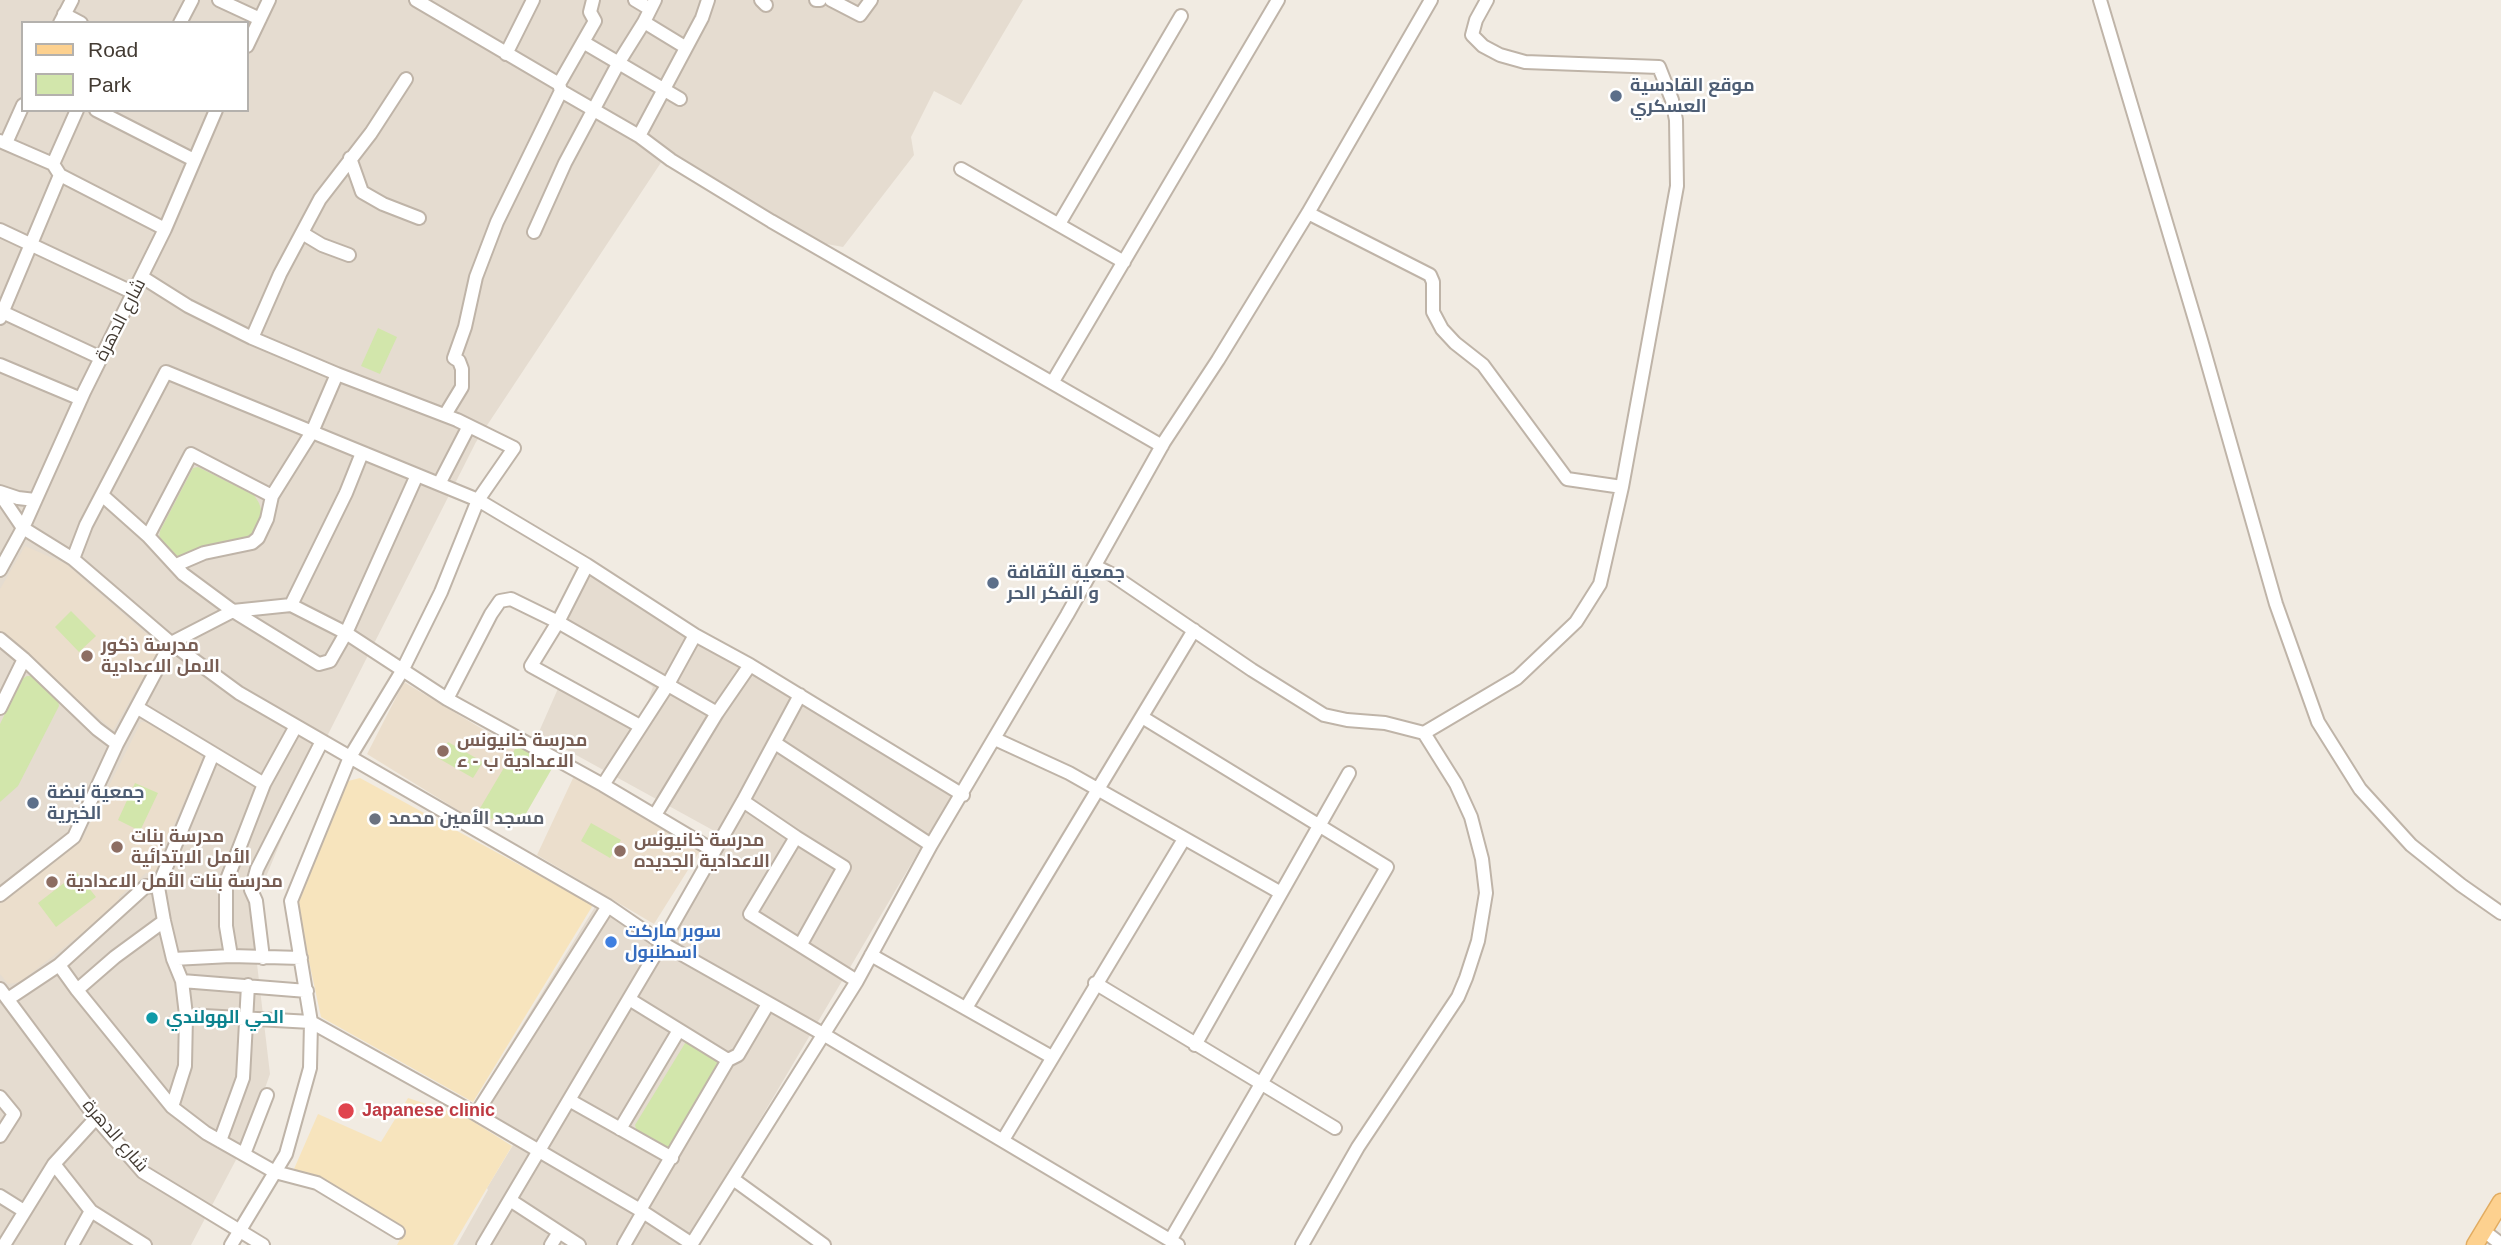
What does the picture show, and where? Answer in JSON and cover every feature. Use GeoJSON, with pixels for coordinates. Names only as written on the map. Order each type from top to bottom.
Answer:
{"type":"FeatureCollection","features":[{"type":"Feature","properties":{"kind":"main road"},"geometry":{"type":"LineString","coordinates":[[2480,1238],[2501,1202]]}},
{"type":"Feature","properties":{"kind":"street"},"geometry":{"type":"LineString","coordinates":[[62,18],[72,0]]}},
{"type":"Feature","properties":{"kind":"street"},"geometry":{"type":"LineString","coordinates":[[181,21],[192,0]]}},
{"type":"Feature","properties":{"kind":"street"},"geometry":{"type":"LineString","coordinates":[[219,0],[260,19]]}},
{"type":"Feature","properties":{"kind":"street"},"geometry":{"type":"LineString","coordinates":[[248,44],[269,0]]}},
{"type":"Feature","properties":{"kind":"street"},"geometry":{"type":"LineString","coordinates":[[416,0],[639,136],[671,160],[771,221],[1162,446]]}},
{"type":"Feature","properties":{"kind":"street"},"geometry":{"type":"LineString","coordinates":[[506,54],[533,0]]}},
{"type":"Feature","properties":{"kind":"street"},"geometry":{"type":"LineString","coordinates":[[534,232],[565,163],[652,5],[635,0]]}},
{"type":"Feature","properties":{"kind":"street"},"geometry":{"type":"LineString","coordinates":[[639,136],[702,18],[708,0]]}},
{"type":"Feature","properties":{"kind":"street"},"geometry":{"type":"LineString","coordinates":[[831,0],[860,15],[871,0]]}},
{"type":"Feature","properties":{"kind":"street"},"geometry":{"type":"LineString","coordinates":[[1055,378],[1279,0]]}},
{"type":"Feature","properties":{"kind":"street"},"geometry":{"type":"LineString","coordinates":[[186,1015],[311,1022],[477,1114],[642,1211],[692,1244],[857,981],[931,845],[995,739],[1162,446],[1308,213],[1431,0]]}},
{"type":"Feature","properties":{"kind":"street"},"geometry":{"type":"LineString","coordinates":[[1095,566],[1324,715],[1392,725],[1424,733],[1517,678],[1576,622],[1600,584],[1622,487],[1677,186],[1676,120],[1672,100],[1659,66],[1525,62],[1500,55],[1483,46],[1472,35],[1476,20],[1487,0]]}},
{"type":"Feature","properties":{"kind":"street"},"geometry":{"type":"LineString","coordinates":[[2100,0],[2202,340],[2276,604],[2318,722],[2360,789],[2411,845],[2461,886],[2501,913]]}},
{"type":"Feature","properties":{"kind":"street"},"geometry":{"type":"LineString","coordinates":[[446,415],[462,387],[462,369],[459,361],[454,358],[466,327],[476,277],[497,222],[595,21],[590,12],[592,1]]}},
{"type":"Feature","properties":{"kind":"street"},"geometry":{"type":"LineString","coordinates":[[1059,224],[1181,16]]}},
{"type":"Feature","properties":{"kind":"street"},"geometry":{"type":"LineString","coordinates":[[644,22],[685,47]]}},
{"type":"Feature","properties":{"kind":"street"},"geometry":{"type":"LineString","coordinates":[[583,42],[680,99]]}},
{"type":"Feature","properties":{"kind":"street"},"geometry":{"type":"LineString","coordinates":[[252,338],[280,274],[320,199],[371,134],[406,79]]}},
{"type":"Feature","properties":{"kind":"street"},"geometry":{"type":"LineString","coordinates":[[21,109],[3,142],[165,229]]}},
{"type":"Feature","properties":{"kind":"street"},"geometry":{"type":"LineString","coordinates":[[77,112],[30,244],[1,314],[101,358]]}},
{"type":"Feature","properties":{"kind":"street"},"geometry":{"type":"LineString","coordinates":[[100,112],[194,160]]}},
{"type":"Feature","properties":{"kind":"street","name":"شارع الدهرة"},"geometry":{"type":"LineString","coordinates":[[0,570],[23,528],[81,400],[165,229],[215,112]]}},
{"type":"Feature","properties":{"kind":"street"},"geometry":{"type":"LineString","coordinates":[[350,158],[362,192],[383,204],[419,218]]}},
{"type":"Feature","properties":{"kind":"street"},"geometry":{"type":"LineString","coordinates":[[961,169],[1124,262]]}},
{"type":"Feature","properties":{"kind":"street"},"geometry":{"type":"LineString","coordinates":[[1308,213],[1430,275],[1433,282],[1433,313],[1442,329],[1483,365],[1567,478],[1622,487]]}},
{"type":"Feature","properties":{"kind":"street"},"geometry":{"type":"LineString","coordinates":[[0,230],[134,293]]}},
{"type":"Feature","properties":{"kind":"street"},"geometry":{"type":"LineString","coordinates":[[302,233],[322,245],[349,255]]}},
{"type":"Feature","properties":{"kind":"street"},"geometry":{"type":"LineString","coordinates":[[142,277],[188,306],[252,338],[337,374],[446,415],[514,448],[478,500],[441,592],[402,671],[350,757],[291,901],[311,1022],[310,1068],[286,1154],[231,1245]]}},
{"type":"Feature","properties":{"kind":"street"},"geometry":{"type":"LineString","coordinates":[[0,365],[81,400]]}},
{"type":"Feature","properties":{"kind":"street"},"geometry":{"type":"LineString","coordinates":[[73,559],[102,495],[166,372],[478,500],[587,565],[695,635],[750,665],[962,795]]}},
{"type":"Feature","properties":{"kind":"street"},"geometry":{"type":"LineString","coordinates":[[176,565],[215,550],[252,543],[258,538],[267,519],[272,496],[312,432],[337,374]]}},
{"type":"Feature","properties":{"kind":"street"},"geometry":{"type":"LineString","coordinates":[[439,484],[469,426]]}},
{"type":"Feature","properties":{"kind":"street"},"geometry":{"type":"LineString","coordinates":[[291,605],[362,453]]}},
{"type":"Feature","properties":{"kind":"street"},"geometry":{"type":"LineString","coordinates":[[149,536],[191,454],[272,496]]}},
{"type":"Feature","properties":{"kind":"street"},"geometry":{"type":"LineString","coordinates":[[102,495],[149,536],[183,574],[233,611],[319,664],[330,661],[345,633],[417,475]]}},
{"type":"Feature","properties":{"kind":"street"},"geometry":{"type":"LineString","coordinates":[[0,493],[35,500]]}},
{"type":"Feature","properties":{"kind":"street"},"geometry":{"type":"LineString","coordinates":[[0,493],[23,528],[73,559],[172,643],[239,693],[608,906],[662,943],[823,1034],[1175,1242],[1261,1084],[1387,867],[1142,717]]}},
{"type":"Feature","properties":{"kind":"street"},"geometry":{"type":"LineString","coordinates":[[587,565],[558,622],[531,666],[640,726]]}},
{"type":"Feature","properties":{"kind":"street"},"geometry":{"type":"LineString","coordinates":[[447,699],[499,601],[511,599],[558,622],[717,713]]}},
{"type":"Feature","properties":{"kind":"street"},"geometry":{"type":"LineString","coordinates":[[1,894],[74,837],[117,744],[172,643],[233,611],[291,605],[345,633],[447,699],[603,785],[714,851]]}},
{"type":"Feature","properties":{"kind":"street"},"geometry":{"type":"LineString","coordinates":[[966,1009],[1194,630]]}},
{"type":"Feature","properties":{"kind":"street"},"geometry":{"type":"LineString","coordinates":[[603,785],[667,686],[695,635]]}},
{"type":"Feature","properties":{"kind":"street"},"geometry":{"type":"LineString","coordinates":[[0,639],[97,729],[117,744]]}},
{"type":"Feature","properties":{"kind":"street"},"geometry":{"type":"LineString","coordinates":[[0,708],[24,659]]}},
{"type":"Feature","properties":{"kind":"street"},"geometry":{"type":"LineString","coordinates":[[655,815],[717,713],[750,665]]}},
{"type":"Feature","properties":{"kind":"street"},"geometry":{"type":"LineString","coordinates":[[483,1245],[662,943],[800,695]]}},
{"type":"Feature","properties":{"kind":"street"},"geometry":{"type":"LineString","coordinates":[[138,708],[264,784]]}},
{"type":"Feature","properties":{"kind":"street"},"geometry":{"type":"LineString","coordinates":[[231,956],[226,926],[226,882],[264,784],[296,726]]}},
{"type":"Feature","properties":{"kind":"street"},"geometry":{"type":"LineString","coordinates":[[1302,1245],[1376,1117],[1458,997],[1478,941],[1486,893],[1477,838],[1465,801],[1424,733]]}},
{"type":"Feature","properties":{"kind":"street"},"geometry":{"type":"LineString","coordinates":[[995,739],[1069,773],[1281,893]]}},
{"type":"Feature","properties":{"kind":"street"},"geometry":{"type":"LineString","coordinates":[[263,958],[256,901],[251,890],[257,869],[322,741]]}},
{"type":"Feature","properties":{"kind":"street"},"geometry":{"type":"LineString","coordinates":[[775,743],[931,845]]}},
{"type":"Feature","properties":{"kind":"street"},"geometry":{"type":"LineString","coordinates":[[172,1107],[185,1066],[186,1015],[182,981],[173,959],[158,887],[213,754]]}},
{"type":"Feature","properties":{"kind":"street"},"geometry":{"type":"LineString","coordinates":[[1195,1045],[1349,773]]}},
{"type":"Feature","properties":{"kind":"street"},"geometry":{"type":"LineString","coordinates":[[743,801],[844,867],[801,944]]}},
{"type":"Feature","properties":{"kind":"street"},"geometry":{"type":"LineString","coordinates":[[796,837],[750,914],[857,981]]}},
{"type":"Feature","properties":{"kind":"street"},"geometry":{"type":"LineString","coordinates":[[1003,1140],[1184,839]]}},
{"type":"Feature","properties":{"kind":"street"},"geometry":{"type":"LineString","coordinates":[[4,994],[60,965],[146,886],[158,887]]}},
{"type":"Feature","properties":{"kind":"street"},"geometry":{"type":"LineString","coordinates":[[477,1114],[608,906]]}},
{"type":"Feature","properties":{"kind":"street"},"geometry":{"type":"LineString","coordinates":[[77,990],[115,957],[164,922]]}},
{"type":"Feature","properties":{"kind":"street"},"geometry":{"type":"LineString","coordinates":[[871,955],[1050,1056]]}},
{"type":"Feature","properties":{"kind":"street"},"geometry":{"type":"LineString","coordinates":[[173,959],[231,956],[301,958]]}},
{"type":"Feature","properties":{"kind":"street"},"geometry":{"type":"LineString","coordinates":[[60,965],[77,990],[172,1107],[205,1133],[275,1172],[317,1183],[398,1232]]}},
{"type":"Feature","properties":{"kind":"street"},"geometry":{"type":"LineString","coordinates":[[182,981],[307,991]]}},
{"type":"Feature","properties":{"kind":"street"},"geometry":{"type":"LineString","coordinates":[[1096,983],[1335,1128]]}},
{"type":"Feature","properties":{"kind":"street"},"geometry":{"type":"LineString","coordinates":[[220,1140],[241,1087],[248,985]]}},
{"type":"Feature","properties":{"kind":"street","name":"شارع الدهرة"},"geometry":{"type":"LineString","coordinates":[[4,994],[96,1118],[143,1172],[264,1245]]}},
{"type":"Feature","properties":{"kind":"street"},"geometry":{"type":"LineString","coordinates":[[629,999],[728,1060]]}},
{"type":"Feature","properties":{"kind":"street"},"geometry":{"type":"LineString","coordinates":[[624,1245],[728,1060],[738,1055],[768,1004]]}},
{"type":"Feature","properties":{"kind":"street"},"geometry":{"type":"LineString","coordinates":[[620,1129],[680,1030]]}},
{"type":"Feature","properties":{"kind":"street"},"geometry":{"type":"LineString","coordinates":[[244,1154],[267,1095]]}},
{"type":"Feature","properties":{"kind":"street"},"geometry":{"type":"LineString","coordinates":[[0,1097],[14,1114],[1,1130]]}},
{"type":"Feature","properties":{"kind":"street"},"geometry":{"type":"LineString","coordinates":[[569,1100],[671,1158]]}},
{"type":"Feature","properties":{"kind":"street"},"geometry":{"type":"LineString","coordinates":[[4,1245],[54,1164],[96,1118]]}},
{"type":"Feature","properties":{"kind":"street"},"geometry":{"type":"LineString","coordinates":[[54,1164],[91,1211],[145,1245]]}},
{"type":"Feature","properties":{"kind":"street"},"geometry":{"type":"LineString","coordinates":[[733,1179],[824,1245]]}},
{"type":"Feature","properties":{"kind":"street"},"geometry":{"type":"LineString","coordinates":[[0,1196],[24,1211]]}},
{"type":"Feature","properties":{"kind":"street"},"geometry":{"type":"LineString","coordinates":[[510,1200],[579,1245]]}},
{"type":"Feature","properties":{"kind":"street"},"geometry":{"type":"LineString","coordinates":[[72,1245],[91,1211]]}},
{"type":"Feature","properties":{"kind":"street"},"geometry":{"type":"LineString","coordinates":[[551,1245],[559,1232]]}},
{"type":"Feature","properties":{"kind":"street"},"geometry":{"type":"LineString","coordinates":[[2480,1238],[2501,1244]]}},
{"type":"Feature","properties":{"kind":"shaded area"},"geometry":{"type":"Polygon","coordinates":[[[0,0],[1023,0],[961,105],[934,91],[911,137],[914,155],[843,247],[784,236],[662,161],[476,442],[311,768],[251,913],[270,1074],[247,1139],[191,1245],[0,1245],[0,0]]]}},
{"type":"Feature","properties":{"kind":"shaded area"},"geometry":{"type":"Polygon","coordinates":[[[25,546],[66,564],[161,647],[113,730],[0,634],[0,589],[25,546]]]}},
{"type":"Feature","properties":{"kind":"shaded area"},"geometry":{"type":"Polygon","coordinates":[[[584,568],[959,783],[686,1245],[457,1245],[513,1145],[468,1113],[598,902],[664,934],[718,833],[538,734],[560,684],[641,720],[653,687],[550,617],[584,568]]]}},
{"type":"Feature","properties":{"kind":"shaded area","name":"مدرسة خانيونس الاعدادية ب - ء"},"geometry":{"type":"Polygon","coordinates":[[[404,682],[549,769],[519,821],[477,822],[367,754],[404,682]]]}},
{"type":"Feature","properties":{"kind":"shaded area","name":"مدرسة بنات الأمل الابتدائية"},"geometry":{"type":"Polygon","coordinates":[[[141,722],[147,722],[199,752],[202,761],[160,856],[158,874],[146,873],[119,897],[118,905],[20,982],[8,984],[0,974],[0,903],[83,838],[141,722]]]}},
{"type":"Feature","properties":{"kind":"shaded area","name":"مدرسة خانيونس الاعدادية الجديده"},"geometry":{"type":"Polygon","coordinates":[[[574,776],[703,846],[654,924],[537,855],[574,776]]]}},
{"type":"Feature","properties":{"kind":"green space"},"geometry":{"type":"Polygon","coordinates":[[[378,328],[397,337],[380,374],[361,366],[378,328]]]}},
{"type":"Feature","properties":{"kind":"green space"},"geometry":{"type":"Polygon","coordinates":[[[198,467],[254,495],[263,515],[253,536],[221,542],[178,557],[159,539],[160,531],[193,468],[198,467]]]}},
{"type":"Feature","properties":{"kind":"green space"},"geometry":{"type":"Polygon","coordinates":[[[71,611],[96,636],[79,652],[55,627],[71,611]]]}},
{"type":"Feature","properties":{"kind":"green space"},"geometry":{"type":"Polygon","coordinates":[[[33,676],[58,700],[59,706],[18,786],[0,802],[0,724],[22,679],[33,676]]]}},
{"type":"Feature","properties":{"kind":"green space"},"geometry":{"type":"Polygon","coordinates":[[[448,742],[483,762],[473,778],[438,758],[448,742]]]}},
{"type":"Feature","properties":{"kind":"green space"},"geometry":{"type":"Polygon","coordinates":[[[518,744],[554,765],[524,817],[482,819],[476,815],[518,744]]]}},
{"type":"Feature","properties":{"kind":"green space"},"geometry":{"type":"Polygon","coordinates":[[[135,783],[158,793],[140,831],[118,820],[135,783]]]}},
{"type":"Feature","properties":{"kind":"green space"},"geometry":{"type":"Polygon","coordinates":[[[591,823],[621,840],[610,858],[581,841],[591,823]]]}},
{"type":"Feature","properties":{"kind":"green space"},"geometry":{"type":"Polygon","coordinates":[[[77,873],[96,897],[56,927],[38,903],[77,873]]]}},
{"type":"Feature","properties":{"kind":"green space"},"geometry":{"type":"Polygon","coordinates":[[[687,1040],[722,1060],[669,1150],[637,1133],[635,1125],[687,1040]]]}},
{"type":"Feature","properties":{"kind":"sand"},"geometry":{"type":"Polygon","coordinates":[[[360,778],[593,905],[473,1102],[321,1017],[295,896],[348,781],[360,778]]]}},
{"type":"Feature","properties":{"kind":"sand"},"geometry":{"type":"Polygon","coordinates":[[[408,1098],[466,1117],[512,1146],[453,1245],[397,1245],[405,1230],[294,1169],[318,1114],[381,1142],[408,1098]]]}},
{"type":"Feature","properties":{"kind":"place","name":"موقع القادسية العسكري"},"geometry":{"type":"Point","coordinates":[1616,96]}},
{"type":"Feature","properties":{"kind":"place","name":"جمعية الثقافة و الفكر الحر"},"geometry":{"type":"Point","coordinates":[993,583]}},
{"type":"Feature","properties":{"kind":"place","name":"مدرسة ذكور الامل الاعدادية"},"geometry":{"type":"Point","coordinates":[87,656]}},
{"type":"Feature","properties":{"kind":"place","name":"مدرسة خانيونس الاعدادية ب - ء"},"geometry":{"type":"Point","coordinates":[443,751]}},
{"type":"Feature","properties":{"kind":"place","name":"جمعية نبضة الخيرية"},"geometry":{"type":"Point","coordinates":[33,803]}},
{"type":"Feature","properties":{"kind":"place","name":"مسجد الأمين محمد"},"geometry":{"type":"Point","coordinates":[375,819]}},
{"type":"Feature","properties":{"kind":"place","name":"مدرسة بنات الأمل الابتدائية"},"geometry":{"type":"Point","coordinates":[117,847]}},
{"type":"Feature","properties":{"kind":"place","name":"مدرسة خانيونس الاعدادية الجديده"},"geometry":{"type":"Point","coordinates":[620,851]}},
{"type":"Feature","properties":{"kind":"place","name":"مدرسة بنات الأمل الاعدادية"},"geometry":{"type":"Point","coordinates":[52,882]}},
{"type":"Feature","properties":{"kind":"place","name":"سوبر ماركت اسطنبول"},"geometry":{"type":"Point","coordinates":[611,942]}},
{"type":"Feature","properties":{"kind":"place","name":"الحي الهولندي"},"geometry":{"type":"Point","coordinates":[152,1018]}},
{"type":"Feature","properties":{"kind":"place","name":"Japanese clinic"},"geometry":{"type":"Point","coordinates":[346,1111]}}]}
